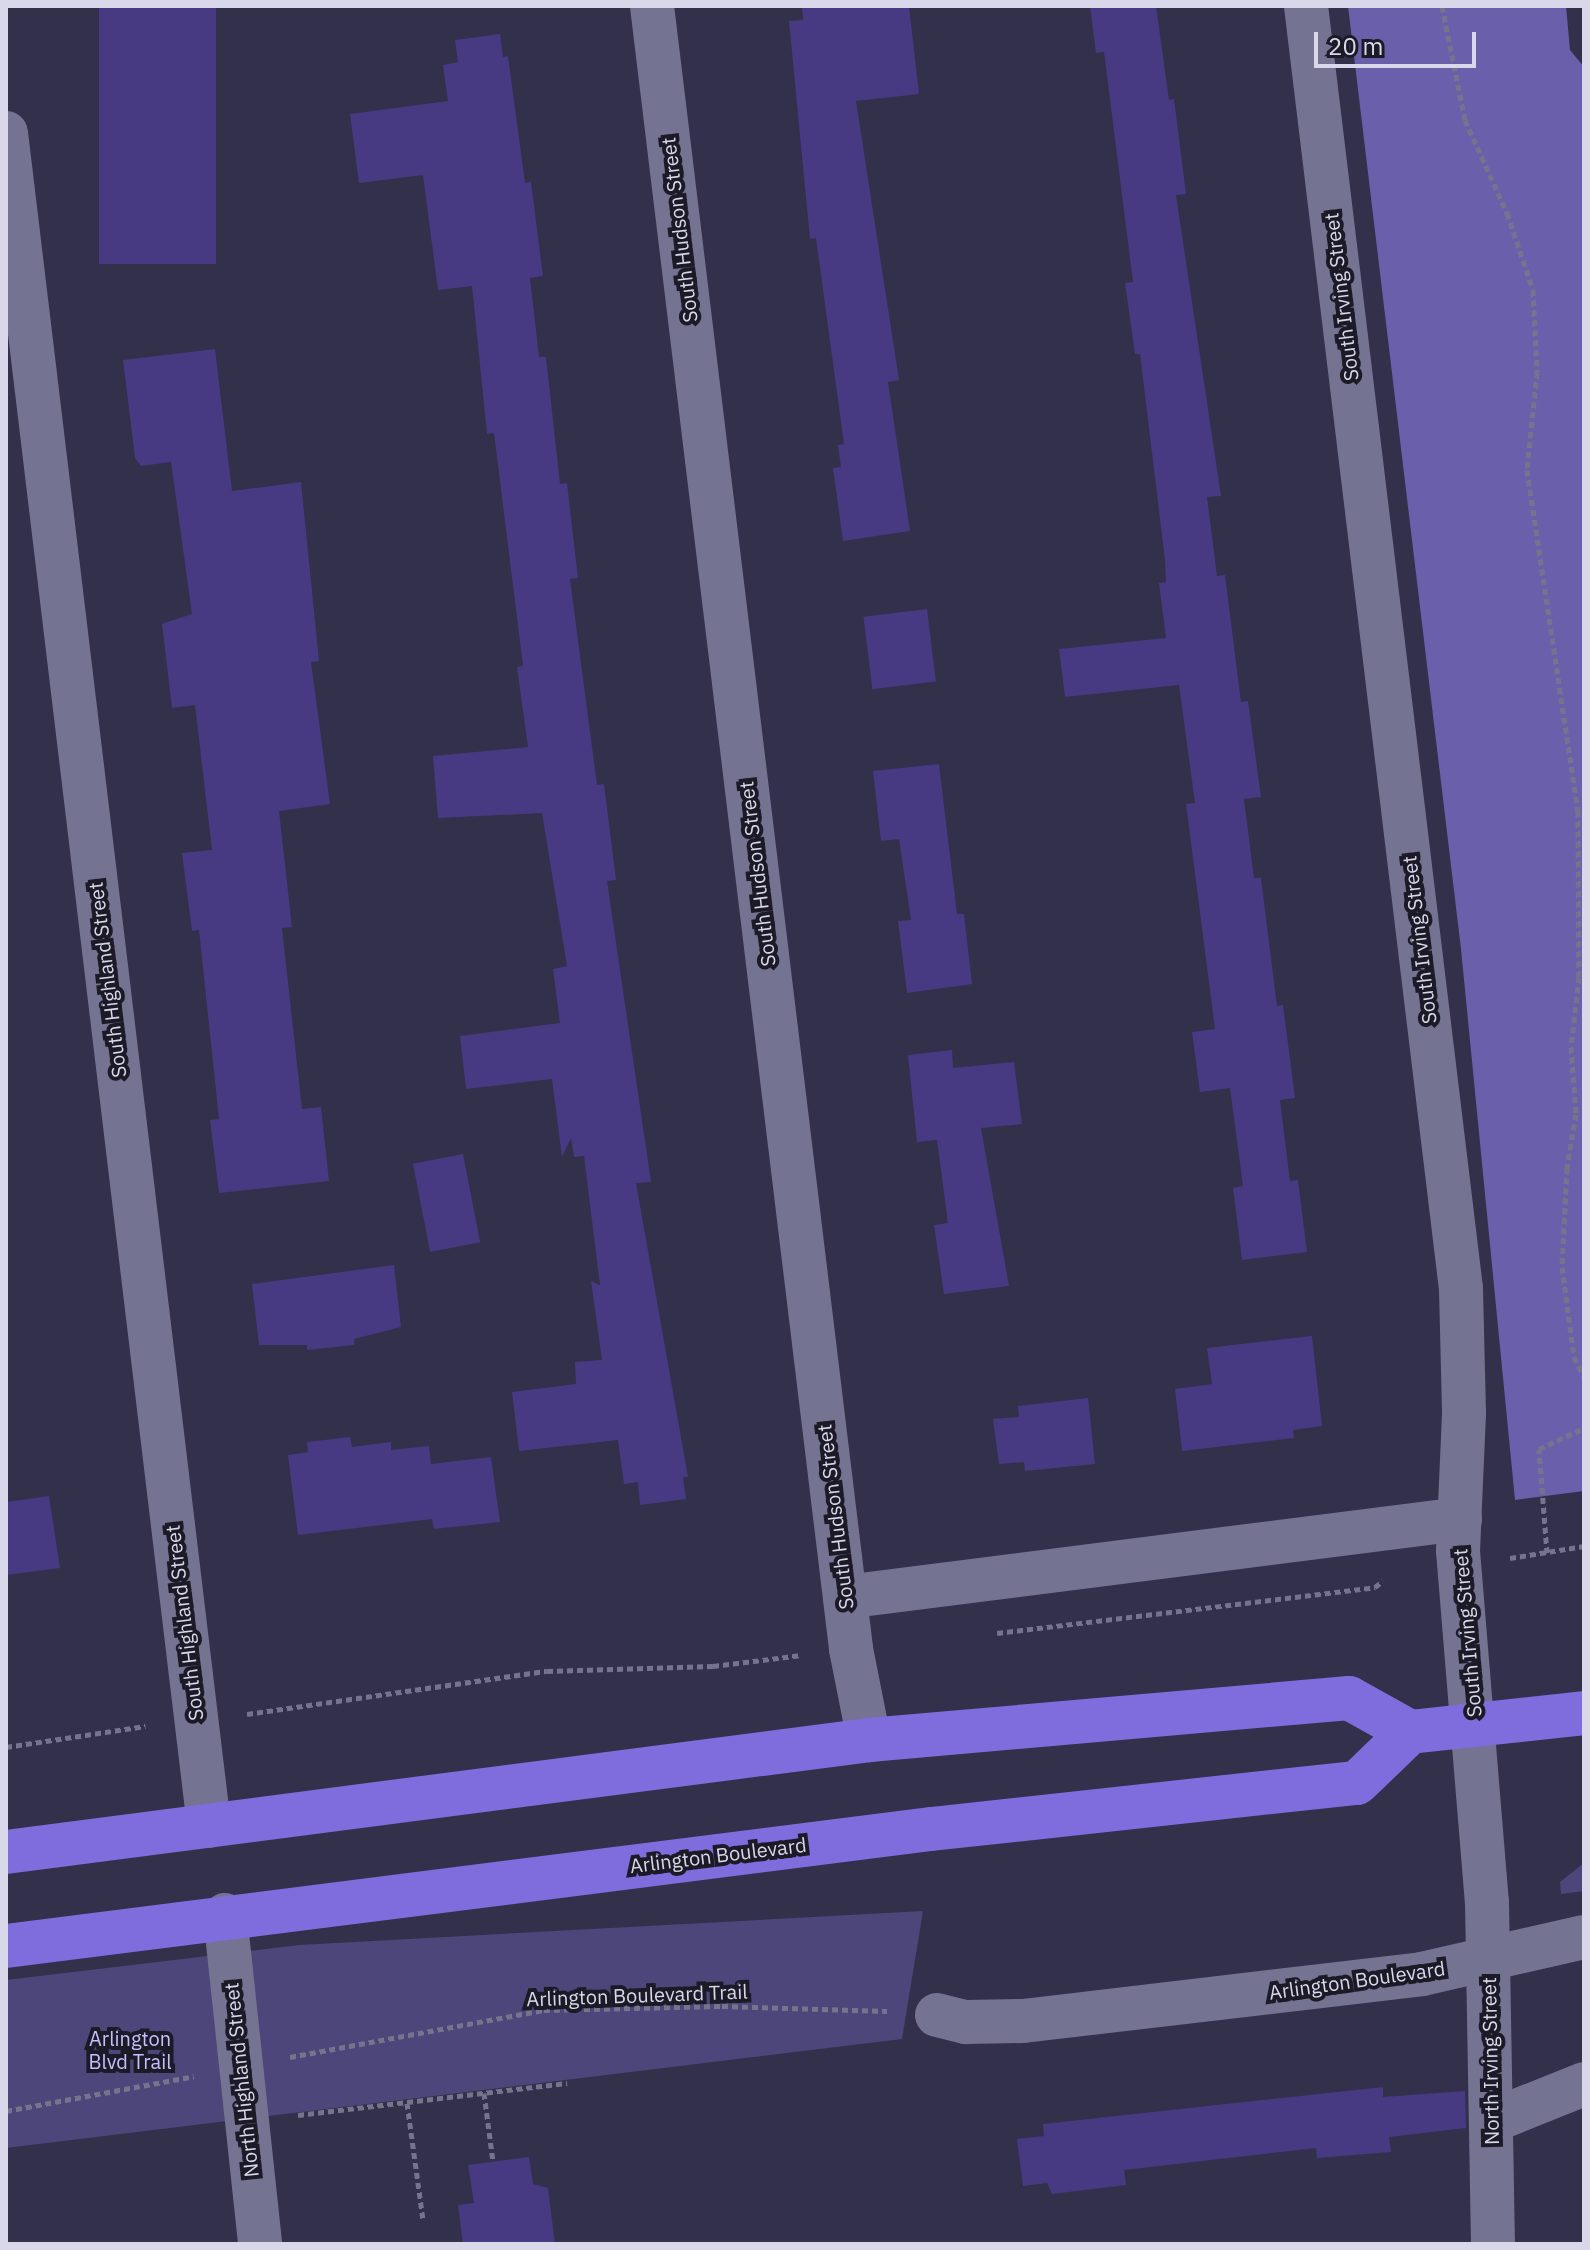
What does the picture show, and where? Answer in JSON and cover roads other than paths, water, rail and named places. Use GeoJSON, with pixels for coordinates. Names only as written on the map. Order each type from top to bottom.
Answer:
{"type":"FeatureCollection","features":[{"type":"Feature","properties":{"kind":"highway"},"geometry":{"type":"LineString","coordinates":[[6,1852],[869,1740],[1349,1698],[1410,1732],[1581,1713]]}},
{"type":"Feature","properties":{"kind":"highway","name":"Arlington Boulevard"},"geometry":{"type":"LineString","coordinates":[[6,1946],[225,1915],[916,1830],[1357,1783],[1410,1732]]}},
{"type":"Feature","properties":{"kind":"street","name":"South Hudson Street"},"geometry":{"type":"LineString","coordinates":[[652,6],[845,1597],[869,1740]]}},
{"type":"Feature","properties":{"kind":"street","name":"South Irving Street"},"geometry":{"type":"LineString","coordinates":[[1306,6],[1461,1289],[1458,1551],[1475,1726],[1485,1877]]}},
{"type":"Feature","properties":{"kind":"street","name":"South Highland Street"},"geometry":{"type":"LineString","coordinates":[[6,133],[209,1826]]}},
{"type":"Feature","properties":{"kind":"street"},"geometry":{"type":"LineString","coordinates":[[845,1597],[1460,1519]]}},
{"type":"Feature","properties":{"kind":"street","name":"North Irving Street"},"geometry":{"type":"LineString","coordinates":[[1485,1877],[1493,2244]]}},
{"type":"Feature","properties":{"kind":"street","name":"North Highland Street"},"geometry":{"type":"LineString","coordinates":[[225,1915],[260,2244]]}},
{"type":"Feature","properties":{"kind":"street","name":"Arlington Boulevard"},"geometry":{"type":"LineString","coordinates":[[937,2015],[966,2022],[1023,2021],[1422,1974],[1584,1937]]}},
{"type":"Feature","properties":{"kind":"street"},"geometry":{"type":"LineString","coordinates":[[1492,2121],[1584,2084]]}},
{"type":"Feature","properties":{"kind":"park label","name":"Arlington Blvd Trail"},"geometry":{"type":"Point","coordinates":[130,2050]}}]}
